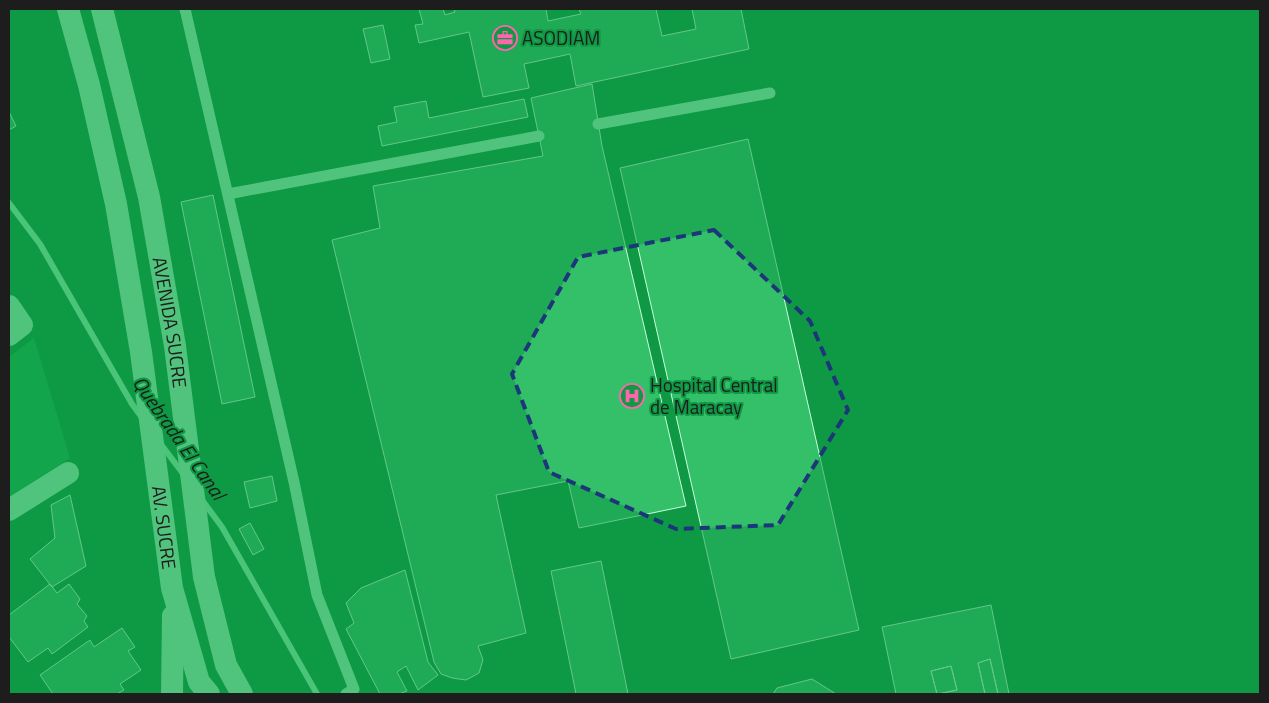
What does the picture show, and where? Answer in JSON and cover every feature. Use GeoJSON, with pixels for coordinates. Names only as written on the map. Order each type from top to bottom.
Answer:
{"type":"FeatureCollection","features":[{"type":"Feature","properties":{"kind":"street","name":"AVENIDA SUCRE"},"geometry":{"type":"LineString","coordinates":[[68,9],[89,85],[116,204],[140,352]]}},
{"type":"Feature","properties":{"kind":"street","name":"AVENIDA SUCRE"},"geometry":{"type":"LineString","coordinates":[[102,9],[149,197],[175,346],[203,575],[226,665],[242,694]]}},
{"type":"Feature","properties":{"kind":"street"},"geometry":{"type":"LineString","coordinates":[[9,306],[16,330]]}},
{"type":"Feature","properties":{"kind":"street","name":"AV. SUCRE"},"geometry":{"type":"LineString","coordinates":[[140,352],[172,588],[200,682],[209,694]]}},
{"type":"Feature","properties":{"kind":"street"},"geometry":{"type":"LineString","coordinates":[[9,510],[68,473]]}},
{"type":"Feature","properties":{"kind":"street"},"geometry":{"type":"LineString","coordinates":[[172,588],[172,694]]}},
{"type":"Feature","properties":{"kind":"lane"},"geometry":{"type":"LineString","coordinates":[[185,9],[294,482],[317,595],[354,689],[346,694]]}},
{"type":"Feature","properties":{"kind":"lane"},"geometry":{"type":"LineString","coordinates":[[598,124],[770,94]]}},
{"type":"Feature","properties":{"kind":"lane"},"geometry":{"type":"LineString","coordinates":[[228,194],[539,136]]}},
{"type":"Feature","properties":{"kind":"highlighted area"},"geometry":{"type":"Polygon","coordinates":[[[714,230],[810,321],[848,410],[778,525],[676,529],[549,472],[512,374],[578,257],[714,230]]]}},
{"type":"Feature","properties":{"kind":"green space"},"geometry":{"type":"Polygon","coordinates":[[[34,338],[70,458],[9,497],[9,357],[34,338]]]}},
{"type":"Feature","properties":{"kind":"building"},"geometry":{"type":"Polygon","coordinates":[[[419,9],[443,9],[445,15],[455,12],[454,9],[546,9],[548,21],[581,14],[579,9],[656,9],[662,36],[696,29],[692,9],[741,9],[749,49],[576,86],[570,54],[524,64],[529,88],[483,97],[469,32],[419,43],[415,25],[423,24],[419,9]]]}},
{"type":"Feature","properties":{"kind":"building"},"geometry":{"type":"Polygon","coordinates":[[[383,25],[390,59],[371,63],[363,29],[383,25]]]}},
{"type":"Feature","properties":{"kind":"building"},"geometry":{"type":"Polygon","coordinates":[[[592,84],[602,146],[686,506],[579,528],[568,481],[496,495],[526,633],[478,646],[483,660],[479,673],[466,680],[452,678],[441,674],[434,662],[332,240],[380,228],[373,186],[543,156],[531,98],[592,84]]]}},
{"type":"Feature","properties":{"kind":"building"},"geometry":{"type":"Polygon","coordinates":[[[524,99],[528,117],[382,146],[378,126],[397,122],[394,107],[426,101],[429,118],[524,99]]]}},
{"type":"Feature","properties":{"kind":"building"},"geometry":{"type":"Polygon","coordinates":[[[9,112],[16,126],[9,130],[9,112]]]}},
{"type":"Feature","properties":{"kind":"building"},"geometry":{"type":"Polygon","coordinates":[[[748,139],[859,630],[731,659],[620,168],[748,139]]]}},
{"type":"Feature","properties":{"kind":"building"},"geometry":{"type":"Polygon","coordinates":[[[213,195],[255,397],[222,404],[181,202],[213,195]]]}},
{"type":"Feature","properties":{"kind":"building"},"geometry":{"type":"Polygon","coordinates":[[[272,476],[277,501],[250,508],[244,482],[272,476]]]}},
{"type":"Feature","properties":{"kind":"building"},"geometry":{"type":"Polygon","coordinates":[[[70,495],[86,566],[52,587],[30,559],[55,538],[51,505],[70,495]]]}},
{"type":"Feature","properties":{"kind":"building"},"geometry":{"type":"Polygon","coordinates":[[[250,523],[264,549],[253,555],[239,529],[250,523]]]}},
{"type":"Feature","properties":{"kind":"building"},"geometry":{"type":"Polygon","coordinates":[[[601,561],[628,694],[576,694],[551,571],[601,561]]]}},
{"type":"Feature","properties":{"kind":"building"},"geometry":{"type":"Polygon","coordinates":[[[405,570],[428,662],[438,675],[418,690],[406,666],[397,672],[407,691],[399,694],[380,694],[346,629],[354,623],[346,603],[361,588],[405,570]]]}},
{"type":"Feature","properties":{"kind":"building"},"geometry":{"type":"Polygon","coordinates":[[[50,584],[57,593],[69,584],[80,599],[77,604],[87,616],[84,621],[88,627],[52,654],[48,648],[28,662],[9,637],[9,615],[50,584]]]}},
{"type":"Feature","properties":{"kind":"building"},"geometry":{"type":"Polygon","coordinates":[[[991,605],[1009,694],[998,694],[990,659],[978,663],[985,694],[939,694],[957,690],[951,666],[931,671],[937,694],[896,694],[882,627],[991,605]]]}},
{"type":"Feature","properties":{"kind":"building"},"geometry":{"type":"Polygon","coordinates":[[[122,628],[135,647],[128,651],[141,670],[120,684],[124,690],[117,694],[53,694],[40,675],[90,640],[94,647],[122,628]]]}},
{"type":"Feature","properties":{"kind":"building"},"geometry":{"type":"Polygon","coordinates":[[[990,659],[998,694],[985,694],[978,663],[990,659]]]}},
{"type":"Feature","properties":{"kind":"building"},"geometry":{"type":"Polygon","coordinates":[[[951,666],[957,690],[937,694],[931,671],[951,666]]]}},
{"type":"Feature","properties":{"kind":"building"},"geometry":{"type":"Polygon","coordinates":[[[812,679],[836,694],[773,694],[777,688],[812,679]]]}},
{"type":"Feature","properties":{"kind":"waterway","name":"Quebrada El Canal"},"geometry":{"type":"LineString","coordinates":[[9,203],[40,244],[132,404],[143,419]]}},
{"type":"Feature","properties":{"kind":"waterway","name":"Quebrada El Canal"},"geometry":{"type":"LineString","coordinates":[[160,443],[184,475]]}},
{"type":"Feature","properties":{"kind":"waterway","name":"Quebrada El Canal"},"geometry":{"type":"LineString","coordinates":[[202,500],[222,527],[317,694]]}},
{"type":"Feature","properties":{"kind":"place","name":"ASODIAM"},"geometry":{"type":"Point","coordinates":[505,38]}},
{"type":"Feature","properties":{"kind":"place","name":"Hospital Central de Maracay"},"geometry":{"type":"Point","coordinates":[632,396]}}]}
